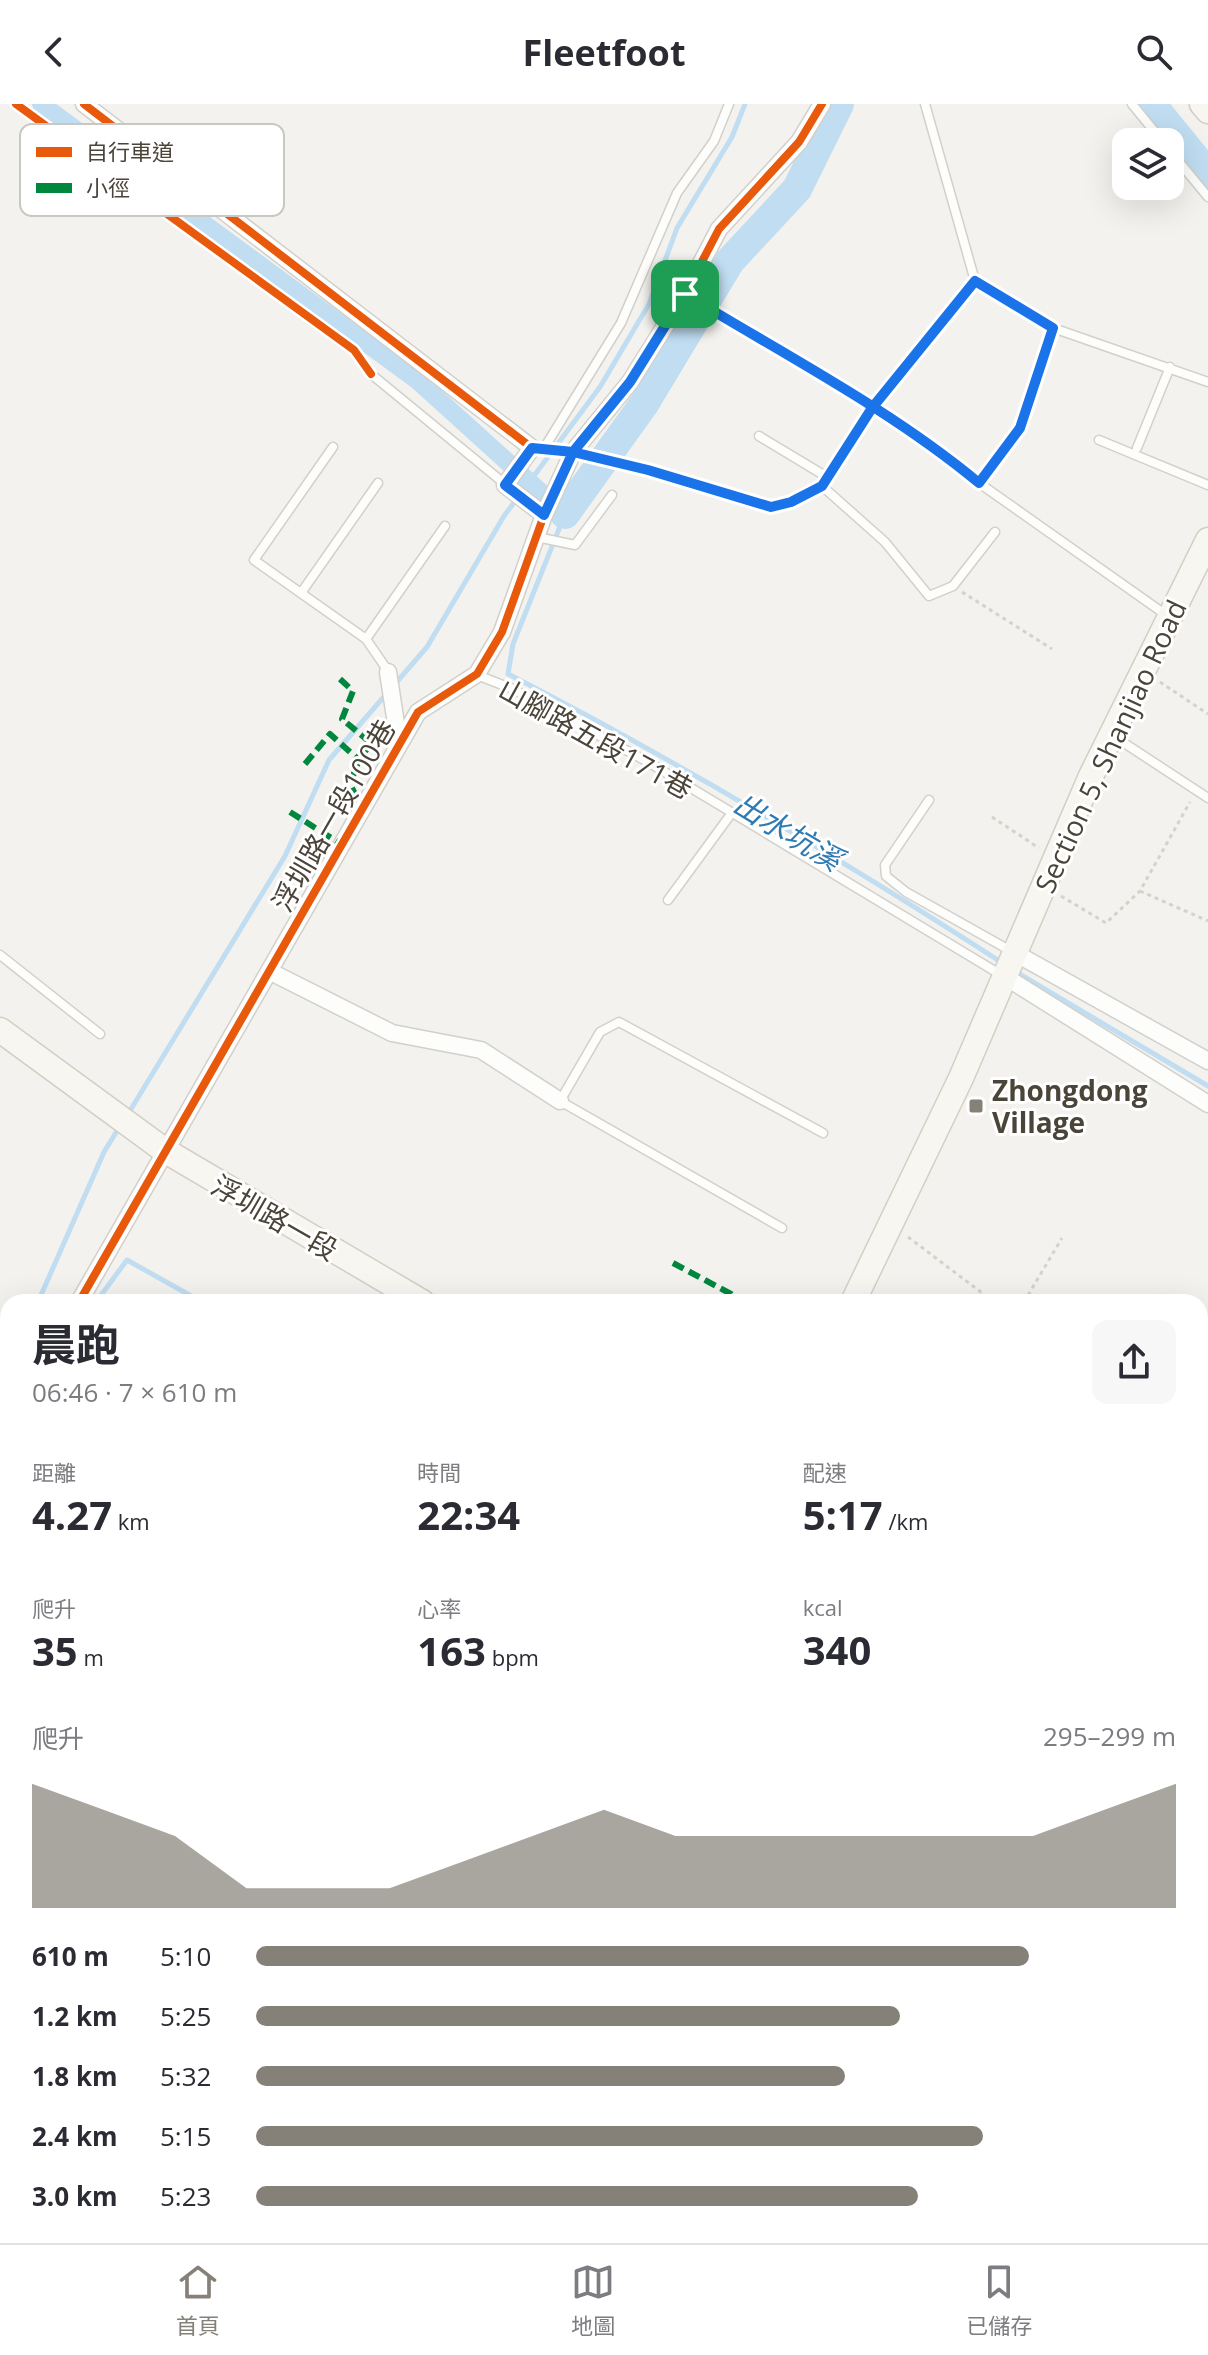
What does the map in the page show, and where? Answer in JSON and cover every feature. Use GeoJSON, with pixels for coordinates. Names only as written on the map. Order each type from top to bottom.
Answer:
{"type":"FeatureCollection","features":[{"type":"Feature","properties":{"kind":"main road"},"geometry":{"type":"LineString","coordinates":[[1202,104],[1208,111]]}},
{"type":"Feature","properties":{"kind":"main road","name":"Section 5, Shanjiao Road"},"geometry":{"type":"LineString","coordinates":[[1004,976],[1111,735],[1208,540]]}},
{"type":"Feature","properties":{"kind":"main road"},"geometry":{"type":"LineString","coordinates":[[857,1294],[961,1078],[1004,976]]}},
{"type":"Feature","properties":{"kind":"main road","name":"浮圳路一段"},"geometry":{"type":"LineString","coordinates":[[0,1030],[164,1150],[408,1294]]}},
{"type":"Feature","properties":{"kind":"street"},"geometry":{"type":"LineString","coordinates":[[84,104],[110,124]]}},
{"type":"Feature","properties":{"kind":"street","name":"浮圳路一段100巷"},"geometry":{"type":"LineString","coordinates":[[83,1294],[418,712],[477,674],[502,632],[544,515],[573,452],[630,382],[685,294],[719,229],[799,142],[822,104]]}},
{"type":"Feature","properties":{"kind":"street"},"geometry":{"type":"LineString","coordinates":[[231,216],[537,449],[505,485],[544,515]]}},
{"type":"Feature","properties":{"kind":"street"},"geometry":{"type":"LineString","coordinates":[[388,672],[399,743]]}},
{"type":"Feature","properties":{"kind":"street"},"geometry":{"type":"LineString","coordinates":[[1015,953],[1208,1061]]}},
{"type":"Feature","properties":{"kind":"street"},"geometry":{"type":"LineString","coordinates":[[269,971],[392,1033],[481,1050],[560,1101]]}},
{"type":"Feature","properties":{"kind":"street"},"geometry":{"type":"LineString","coordinates":[[1004,976],[1208,1104]]}},
{"type":"Feature","properties":{"kind":"lane"},"geometry":{"type":"LineString","coordinates":[[729,104],[714,141],[677,193],[621,323],[537,449],[573,452],[623,464],[771,507],[791,502],[824,482],[872,408],[975,281]]}},
{"type":"Feature","properties":{"kind":"lane"},"geometry":{"type":"LineString","coordinates":[[925,104],[975,281],[1053,328],[1208,382]]}},
{"type":"Feature","properties":{"kind":"lane"},"geometry":{"type":"LineString","coordinates":[[1132,104],[1152,128]]}},
{"type":"Feature","properties":{"kind":"lane"},"geometry":{"type":"LineString","coordinates":[[1184,168],[1208,197]]}},
{"type":"Feature","properties":{"kind":"lane"},"geometry":{"type":"LineString","coordinates":[[685,294],[933,445],[979,483],[1169,617]]}},
{"type":"Feature","properties":{"kind":"lane"},"geometry":{"type":"LineString","coordinates":[[1137,448],[1170,367]]}},
{"type":"Feature","properties":{"kind":"lane"},"geometry":{"type":"LineString","coordinates":[[371,374],[505,485]]}},
{"type":"Feature","properties":{"kind":"lane"},"geometry":{"type":"LineString","coordinates":[[759,436],[824,482],[885,542],[929,596],[953,586],[995,532]]}},
{"type":"Feature","properties":{"kind":"lane"},"geometry":{"type":"LineString","coordinates":[[1099,440],[1208,485]]}},
{"type":"Feature","properties":{"kind":"lane"},"geometry":{"type":"LineString","coordinates":[[333,447],[254,560],[366,639],[388,672]]}},
{"type":"Feature","properties":{"kind":"lane"},"geometry":{"type":"LineString","coordinates":[[301,593],[378,483]]}},
{"type":"Feature","properties":{"kind":"lane"},"geometry":{"type":"LineString","coordinates":[[537,537],[575,545],[612,495]]}},
{"type":"Feature","properties":{"kind":"lane"},"geometry":{"type":"LineString","coordinates":[[366,639],[445,526]]}},
{"type":"Feature","properties":{"kind":"lane","name":"山腳路五段171巷"},"geometry":{"type":"LineString","coordinates":[[477,674],[513,689],[635,755],[1004,976]]}},
{"type":"Feature","properties":{"kind":"lane"},"geometry":{"type":"LineString","coordinates":[[1111,735],[1208,798]]}},
{"type":"Feature","properties":{"kind":"lane"},"geometry":{"type":"LineString","coordinates":[[929,800],[885,865],[886,876],[906,892],[1015,953]]}},
{"type":"Feature","properties":{"kind":"lane"},"geometry":{"type":"LineString","coordinates":[[668,900],[731,814]]}},
{"type":"Feature","properties":{"kind":"lane"},"geometry":{"type":"LineString","coordinates":[[2,960],[100,1034]]}},
{"type":"Feature","properties":{"kind":"lane"},"geometry":{"type":"LineString","coordinates":[[782,1228],[560,1101],[600,1032],[619,1022],[823,1133]]}},
{"type":"Feature","properties":{"kind":"path"},"geometry":{"type":"LineString","coordinates":[[979,483],[1020,428],[1053,328]]}},
{"type":"Feature","properties":{"kind":"path"},"geometry":{"type":"LineString","coordinates":[[953,586],[1052,649]]}},
{"type":"Feature","properties":{"kind":"path"},"geometry":{"type":"LineString","coordinates":[[1143,671],[1208,714]]}},
{"type":"Feature","properties":{"kind":"path"},"geometry":{"type":"LineString","coordinates":[[1044,886],[1106,923],[1140,891],[1197,791]]}},
{"type":"Feature","properties":{"kind":"path"},"geometry":{"type":"LineString","coordinates":[[992,817],[1056,859]]}},
{"type":"Feature","properties":{"kind":"path"},"geometry":{"type":"LineString","coordinates":[[1140,891],[1208,921]]}},
{"type":"Feature","properties":{"kind":"path"},"geometry":{"type":"LineString","coordinates":[[890,1225],[983,1294]]}},
{"type":"Feature","properties":{"kind":"path"},"geometry":{"type":"LineString","coordinates":[[1029,1294],[1062,1238]]}},
{"type":"Feature","properties":{"kind":"waterway"},"geometry":{"type":"LineString","coordinates":[[41,104],[68,124]]}},
{"type":"Feature","properties":{"kind":"waterway"},"geometry":{"type":"LineString","coordinates":[[395,684],[427,647],[504,516],[600,387],[649,304],[677,228],[732,137],[745,104]]}},
{"type":"Feature","properties":{"kind":"waterway"},"geometry":{"type":"LineString","coordinates":[[565,514],[644,404],[730,261],[797,189],[839,104]]}},
{"type":"Feature","properties":{"kind":"waterway"},"geometry":{"type":"LineString","coordinates":[[1151,104],[1208,174]]}},
{"type":"Feature","properties":{"kind":"waterway"},"geometry":{"type":"LineString","coordinates":[[193,216],[418,381],[565,514]]}},
{"type":"Feature","properties":{"kind":"waterway","name":"出水坑溪"},"geometry":{"type":"LineString","coordinates":[[565,514],[513,644],[508,674],[758,812],[1001,962]]}},
{"type":"Feature","properties":{"kind":"waterway"},"geometry":{"type":"LineString","coordinates":[[128,1114],[285,856],[329,760],[388,692]]}},
{"type":"Feature","properties":{"kind":"waterway","name":"出水坑溪"},"geometry":{"type":"LineString","coordinates":[[1016,972],[1208,1086]]}},
{"type":"Feature","properties":{"kind":"waterway"},"geometry":{"type":"LineString","coordinates":[[42,1294],[104,1152],[120,1126]]}},
{"type":"Feature","properties":{"kind":"waterway"},"geometry":{"type":"LineString","coordinates":[[102,1294],[127,1260],[188,1294]]}},
{"type":"Feature","properties":{"kind":"marked path"},"geometry":{"type":"LineString","coordinates":[[340,679],[353,691],[342,719],[371,743],[359,760]]}},
{"type":"Feature","properties":{"kind":"marked path"},"geometry":{"type":"LineString","coordinates":[[305,764],[330,734],[359,760],[350,784],[362,808]]}},
{"type":"Feature","properties":{"kind":"marked path"},"geometry":{"type":"LineString","coordinates":[[290,812],[341,844]]}},
{"type":"Feature","properties":{"kind":"marked path"},"geometry":{"type":"LineString","coordinates":[[673,1263],[731,1294]]}},
{"type":"Feature","properties":{"kind":"cycle path"},"geometry":{"type":"LineString","coordinates":[[16,104],[43,124]]}},
{"type":"Feature","properties":{"kind":"cycle path"},"geometry":{"type":"LineString","coordinates":[[84,104],[110,124]]}},
{"type":"Feature","properties":{"kind":"cycle path"},"geometry":{"type":"LineString","coordinates":[[84,1294],[418,712],[477,674],[502,632],[544,515],[573,452],[630,382],[685,294],[719,229],[799,142],[822,104]]}},
{"type":"Feature","properties":{"kind":"cycle path"},"geometry":{"type":"LineString","coordinates":[[170,216],[354,350],[371,374]]}},
{"type":"Feature","properties":{"kind":"cycle path"},"geometry":{"type":"LineString","coordinates":[[230,216],[532,448],[505,485],[544,515]]}},
{"type":"Feature","properties":{"kind":"place","name":"Zhongdong Village"},"geometry":{"type":"Point","coordinates":[976,1106]}},
{"type":"Feature","properties":{"kind":"route"},"geometry":{"type":"LineString","coordinates":[[685,294],[630,382],[573,452],[544,515],[505,485],[532,448],[573,452],[648,470],[771,507],[791,502],[822,486],[872,408],[927,336],[975,281],[1053,328],[1020,428],[979,483],[933,445],[872,408],[685,294]]}}]}
